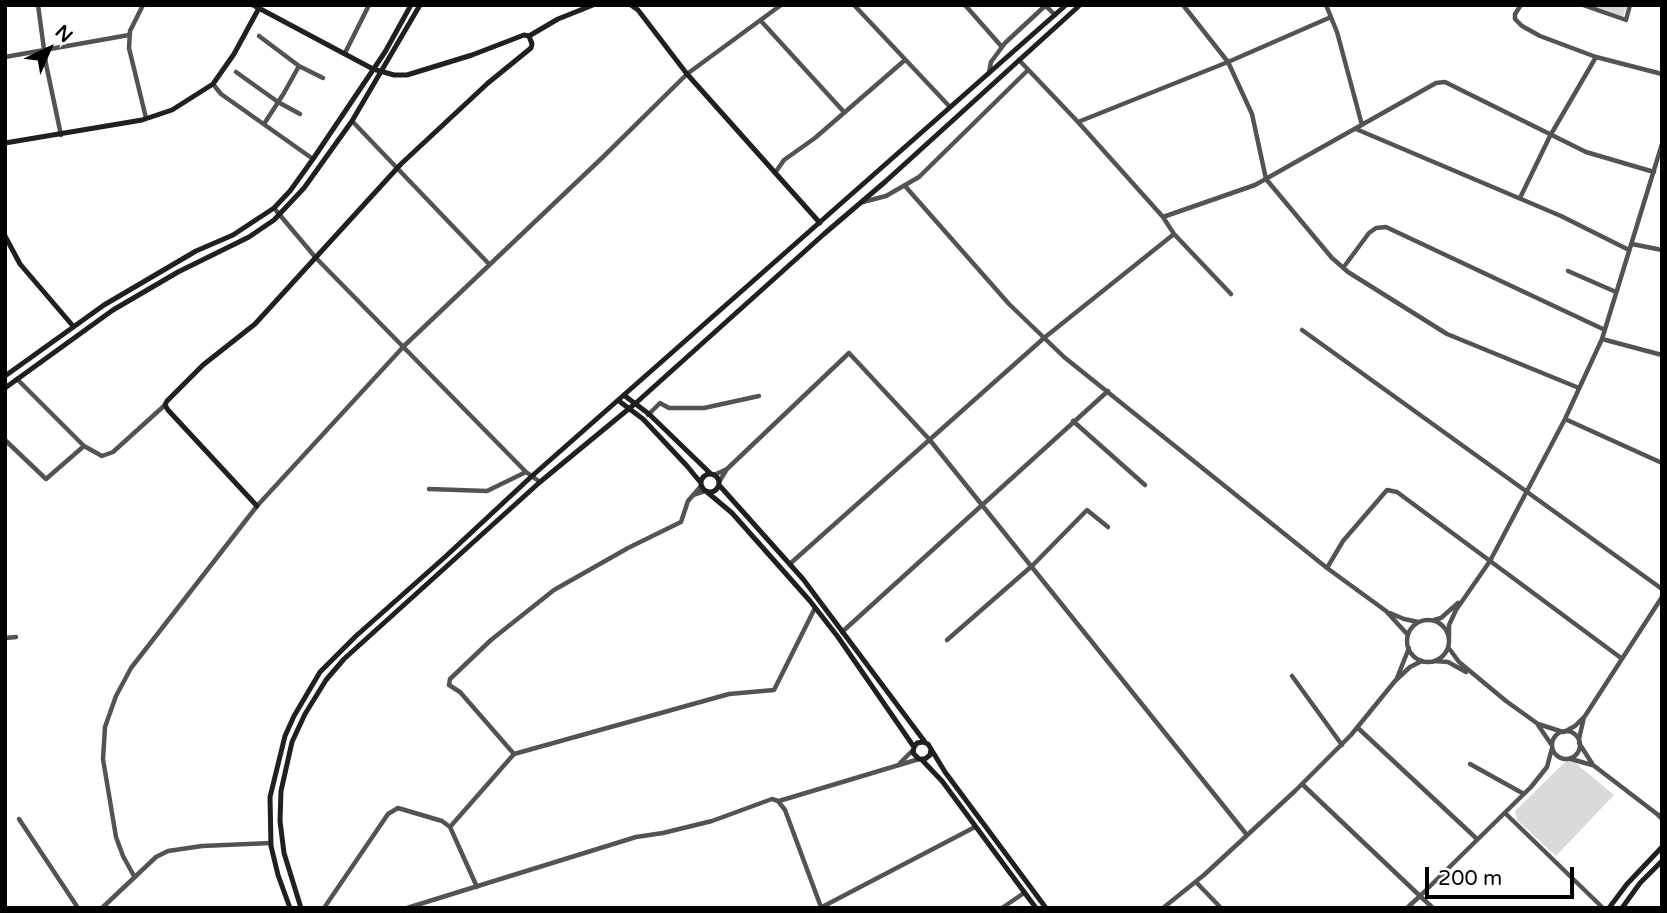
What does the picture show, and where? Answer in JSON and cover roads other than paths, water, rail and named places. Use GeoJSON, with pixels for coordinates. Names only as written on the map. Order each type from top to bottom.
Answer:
{"type":"FeatureCollection","features":[{"type":"Feature","properties":{"kind":"main road"},"geometry":{"type":"LineString","coordinates":[[5,376],[72,326],[155,274],[196,251],[233,235],[274,208],[313,159],[373,69],[411,5]]}},
{"type":"Feature","properties":{"kind":"main road"},"geometry":{"type":"LineString","coordinates":[[5,388],[113,310],[178,272],[249,237],[280,214],[304,188],[352,121],[420,5]]}},
{"type":"Feature","properties":{"kind":"main road"},"geometry":{"type":"LineString","coordinates":[[5,143],[61,135],[172,110],[212,84],[234,54],[258,6],[373,69],[407,75],[472,55],[519,36],[529,36],[558,19],[593,5]]}},
{"type":"Feature","properties":{"kind":"main road"},"geometry":{"type":"LineString","coordinates":[[631,5],[638,10],[687,74],[820,223]]}},
{"type":"Feature","properties":{"kind":"main road"},"geometry":{"type":"LineString","coordinates":[[290,908],[278,876],[271,843],[270,797],[285,736],[320,672],[356,636],[445,557],[529,474],[625,396],[1066,5]]}},
{"type":"Feature","properties":{"kind":"main road"},"geometry":{"type":"LineString","coordinates":[[301,908],[284,853],[281,791],[292,742],[305,714],[326,680],[344,659],[540,482],[633,404],[862,202],[1080,5]]}},
{"type":"Feature","properties":{"kind":"main road"},"geometry":{"type":"LineString","coordinates":[[257,506],[165,405],[171,394],[255,324],[397,168],[488,83],[531,48],[533,44],[529,36]]}},
{"type":"Feature","properties":{"kind":"main road"},"geometry":{"type":"LineString","coordinates":[[5,236],[27,274],[72,326]]}},
{"type":"Feature","properties":{"kind":"main road"},"geometry":{"type":"LineString","coordinates":[[625,396],[649,414],[712,475],[803,579],[1046,908]]}},
{"type":"Feature","properties":{"kind":"main road"},"geometry":{"type":"LineString","coordinates":[[619,401],[643,419],[687,466],[703,488],[732,513],[816,608],[913,748],[914,755],[942,781],[1036,908]]}},
{"type":"Feature","properties":{"kind":"main road"},"geometry":{"type":"LineString","coordinates":[[703,488],[703,477],[712,475]]}},
{"type":"Feature","properties":{"kind":"main road"},"geometry":{"type":"LineString","coordinates":[[703,488],[714,491],[719,483]]}},
{"type":"Feature","properties":{"kind":"main road"},"geometry":{"type":"LineString","coordinates":[[913,748],[917,743],[925,742]]}},
{"type":"Feature","properties":{"kind":"main road"},"geometry":{"type":"LineString","coordinates":[[920,759],[930,755],[931,749]]}},
{"type":"Feature","properties":{"kind":"main road"},"geometry":{"type":"LineString","coordinates":[[1609,908],[1627,884],[1662,847]]}},
{"type":"Feature","properties":{"kind":"main road"},"geometry":{"type":"LineString","coordinates":[[1622,908],[1640,883],[1662,861]]}},
{"type":"Feature","properties":{"kind":"street"},"geometry":{"type":"LineString","coordinates":[[38,5],[61,135]]}},
{"type":"Feature","properties":{"kind":"street"},"geometry":{"type":"LineString","coordinates":[[144,5],[129,35],[129,48],[146,118]]}},
{"type":"Feature","properties":{"kind":"street"},"geometry":{"type":"LineString","coordinates":[[345,53],[369,5]]}},
{"type":"Feature","properties":{"kind":"street"},"geometry":{"type":"LineString","coordinates":[[134,876],[116,837],[103,759],[105,727],[116,696],[131,668],[257,506],[404,346],[687,74],[781,5]]}},
{"type":"Feature","properties":{"kind":"street"},"geometry":{"type":"LineString","coordinates":[[854,5],[951,108]]}},
{"type":"Feature","properties":{"kind":"street"},"geometry":{"type":"LineString","coordinates":[[989,74],[991,62],[1002,47],[1045,5],[1055,15]]}},
{"type":"Feature","properties":{"kind":"street"},"geometry":{"type":"LineString","coordinates":[[1183,5],[1228,62],[1252,114],[1266,179],[1332,258],[1421,320],[1447,334],[1578,388]]}},
{"type":"Feature","properties":{"kind":"street"},"geometry":{"type":"LineString","coordinates":[[1326,5],[1362,125]]}},
{"type":"Feature","properties":{"kind":"street"},"geometry":{"type":"LineString","coordinates":[[1521,5],[1515,19],[1540,36],[1596,57],[1662,74]]}},
{"type":"Feature","properties":{"kind":"street"},"geometry":{"type":"LineString","coordinates":[[1583,5],[1626,20],[1630,5]]}},
{"type":"Feature","properties":{"kind":"street"},"geometry":{"type":"LineString","coordinates":[[967,6],[1002,47]]}},
{"type":"Feature","properties":{"kind":"street"},"geometry":{"type":"LineString","coordinates":[[1078,122],[1331,17]]}},
{"type":"Feature","properties":{"kind":"street"},"geometry":{"type":"LineString","coordinates":[[761,21],[845,112]]}},
{"type":"Feature","properties":{"kind":"street"},"geometry":{"type":"LineString","coordinates":[[5,57],[129,35]]}},
{"type":"Feature","properties":{"kind":"street"},"geometry":{"type":"LineString","coordinates":[[259,36],[299,66],[323,78]]}},
{"type":"Feature","properties":{"kind":"street"},"geometry":{"type":"LineString","coordinates":[[1520,198],[1550,136],[1596,57]]}},
{"type":"Feature","properties":{"kind":"street"},"geometry":{"type":"LineString","coordinates":[[775,173],[784,160],[905,60]]}},
{"type":"Feature","properties":{"kind":"street"},"geometry":{"type":"LineString","coordinates":[[1019,60],[1231,294]]}},
{"type":"Feature","properties":{"kind":"street"},"geometry":{"type":"LineString","coordinates":[[264,124],[299,66]]}},
{"type":"Feature","properties":{"kind":"street"},"geometry":{"type":"LineString","coordinates":[[862,202],[886,196],[919,177],[1029,70]]}},
{"type":"Feature","properties":{"kind":"street"},"geometry":{"type":"LineString","coordinates":[[236,72],[300,114]]}},
{"type":"Feature","properties":{"kind":"street"},"geometry":{"type":"LineString","coordinates":[[1163,217],[1242,191],[1423,89],[1445,82],[1586,152],[1654,172]]}},
{"type":"Feature","properties":{"kind":"street"},"geometry":{"type":"LineString","coordinates":[[212,84],[221,94],[313,159]]}},
{"type":"Feature","properties":{"kind":"street"},"geometry":{"type":"LineString","coordinates":[[352,121],[489,264]]}},
{"type":"Feature","properties":{"kind":"street"},"geometry":{"type":"LineString","coordinates":[[1355,129],[1630,247],[1662,250]]}},
{"type":"Feature","properties":{"kind":"street"},"geometry":{"type":"LineString","coordinates":[[1433,661],[1444,654],[1448,647],[1449,625],[1490,561],[1527,493],[1602,339],[1662,144]]}},
{"type":"Feature","properties":{"kind":"street"},"geometry":{"type":"LineString","coordinates":[[905,186],[1009,304],[1044,338],[1327,568],[1386,611],[1408,635]]}},
{"type":"Feature","properties":{"kind":"street"},"geometry":{"type":"LineString","coordinates":[[274,208],[316,258],[529,474],[540,482]]}},
{"type":"Feature","properties":{"kind":"street"},"geometry":{"type":"LineString","coordinates":[[1343,268],[1369,233],[1376,228],[1386,227],[1605,330]]}},
{"type":"Feature","properties":{"kind":"street"},"geometry":{"type":"LineString","coordinates":[[792,562],[1044,338],[1174,234]]}},
{"type":"Feature","properties":{"kind":"street"},"geometry":{"type":"LineString","coordinates":[[1568,271],[1616,292]]}},
{"type":"Feature","properties":{"kind":"street"},"geometry":{"type":"LineString","coordinates":[[1302,330],[1662,589]]}},
{"type":"Feature","properties":{"kind":"street"},"geometry":{"type":"LineString","coordinates":[[1602,339],[1662,355]]}},
{"type":"Feature","properties":{"kind":"street"},"geometry":{"type":"LineString","coordinates":[[719,483],[727,469],[849,353],[929,439],[1033,565],[1247,835]]}},
{"type":"Feature","properties":{"kind":"street"},"geometry":{"type":"LineString","coordinates":[[17,379],[84,446],[98,455],[108,455],[165,405]]}},
{"type":"Feature","properties":{"kind":"street"},"geometry":{"type":"LineString","coordinates":[[842,632],[1108,391]]}},
{"type":"Feature","properties":{"kind":"street"},"geometry":{"type":"LineString","coordinates":[[643,419],[660,403],[669,408],[704,408],[759,396]]}},
{"type":"Feature","properties":{"kind":"street"},"geometry":{"type":"LineString","coordinates":[[1565,419],[1662,463]]}},
{"type":"Feature","properties":{"kind":"street"},"geometry":{"type":"LineString","coordinates":[[1073,421],[1145,485]]}},
{"type":"Feature","properties":{"kind":"street"},"geometry":{"type":"LineString","coordinates":[[5,439],[46,479],[84,446]]}},
{"type":"Feature","properties":{"kind":"street"},"geometry":{"type":"LineString","coordinates":[[712,475],[727,469]]}},
{"type":"Feature","properties":{"kind":"street"},"geometry":{"type":"LineString","coordinates":[[429,489],[487,491],[529,474]]}},
{"type":"Feature","properties":{"kind":"street"},"geometry":{"type":"LineString","coordinates":[[514,754],[460,692],[449,685],[450,680],[491,640],[554,590],[681,522],[684,509],[692,496],[703,488]]}},
{"type":"Feature","properties":{"kind":"street"},"geometry":{"type":"LineString","coordinates":[[1327,568],[1343,541],[1387,490],[1397,492],[1621,658]]}},
{"type":"Feature","properties":{"kind":"street"},"geometry":{"type":"LineString","coordinates":[[947,640],[1033,565],[1087,510],[1108,527]]}},
{"type":"Feature","properties":{"kind":"street"},"geometry":{"type":"LineString","coordinates":[[1407,908],[1524,794],[1547,767],[1557,735],[1575,726],[1585,716],[1662,597]]}},
{"type":"Feature","properties":{"kind":"street"},"geometry":{"type":"LineString","coordinates":[[1395,681],[1409,648],[1408,635],[1413,626],[1441,618],[1464,598]]}},
{"type":"Feature","properties":{"kind":"street"},"geometry":{"type":"LineString","coordinates":[[450,827],[514,754],[729,694],[774,690],[816,608]]}},
{"type":"Feature","properties":{"kind":"street"},"geometry":{"type":"LineString","coordinates":[[1386,611],[1420,622]]}},
{"type":"Feature","properties":{"kind":"street"},"geometry":{"type":"LineString","coordinates":[[1431,620],[1442,626],[1448,638]]}},
{"type":"Feature","properties":{"kind":"street"},"geometry":{"type":"LineString","coordinates":[[5,639],[16,637]]}},
{"type":"Feature","properties":{"kind":"street"},"geometry":{"type":"LineString","coordinates":[[1448,647],[1476,678],[1538,724],[1574,734],[1593,765],[1660,816]]}},
{"type":"Feature","properties":{"kind":"street"},"geometry":{"type":"LineString","coordinates":[[1409,648],[1413,655],[1422,661]]}},
{"type":"Feature","properties":{"kind":"street"},"geometry":{"type":"LineString","coordinates":[[1163,908],[1196,882],[1342,745],[1395,681],[1410,667],[1422,661],[1448,662],[1476,678]]}},
{"type":"Feature","properties":{"kind":"street"},"geometry":{"type":"LineString","coordinates":[[1292,676],[1342,745]]}},
{"type":"Feature","properties":{"kind":"street"},"geometry":{"type":"LineString","coordinates":[[1547,767],[1578,751],[1585,716]]}},
{"type":"Feature","properties":{"kind":"street"},"geometry":{"type":"LineString","coordinates":[[1538,724],[1558,757],[1593,765]]}},
{"type":"Feature","properties":{"kind":"street"},"geometry":{"type":"LineString","coordinates":[[1358,728],[1477,839]]}},
{"type":"Feature","properties":{"kind":"street"},"geometry":{"type":"LineString","coordinates":[[900,764],[913,748]]}},
{"type":"Feature","properties":{"kind":"street"},"geometry":{"type":"LineString","coordinates":[[407,908],[636,837],[712,821],[767,800],[778,801],[920,759]]}},
{"type":"Feature","properties":{"kind":"street"},"geometry":{"type":"LineString","coordinates":[[1470,764],[1524,794]]}},
{"type":"Feature","properties":{"kind":"street"},"geometry":{"type":"LineString","coordinates":[[1302,784],[1433,908]]}},
{"type":"Feature","properties":{"kind":"street"},"geometry":{"type":"LineString","coordinates":[[778,801],[785,810],[822,907],[975,827]]}},
{"type":"Feature","properties":{"kind":"street"},"geometry":{"type":"LineString","coordinates":[[324,908],[392,810],[404,808],[450,827],[477,887]]}},
{"type":"Feature","properties":{"kind":"street"},"geometry":{"type":"LineString","coordinates":[[1505,813],[1603,908]]}},
{"type":"Feature","properties":{"kind":"street"},"geometry":{"type":"LineString","coordinates":[[19,819],[78,908]]}},
{"type":"Feature","properties":{"kind":"street"},"geometry":{"type":"LineString","coordinates":[[102,908],[156,857],[181,848],[271,843]]}},
{"type":"Feature","properties":{"kind":"street"},"geometry":{"type":"LineString","coordinates":[[1196,882],[1221,908]]}},
{"type":"Feature","properties":{"kind":"street"},"geometry":{"type":"LineString","coordinates":[[1002,908],[1024,893]]}}]}
